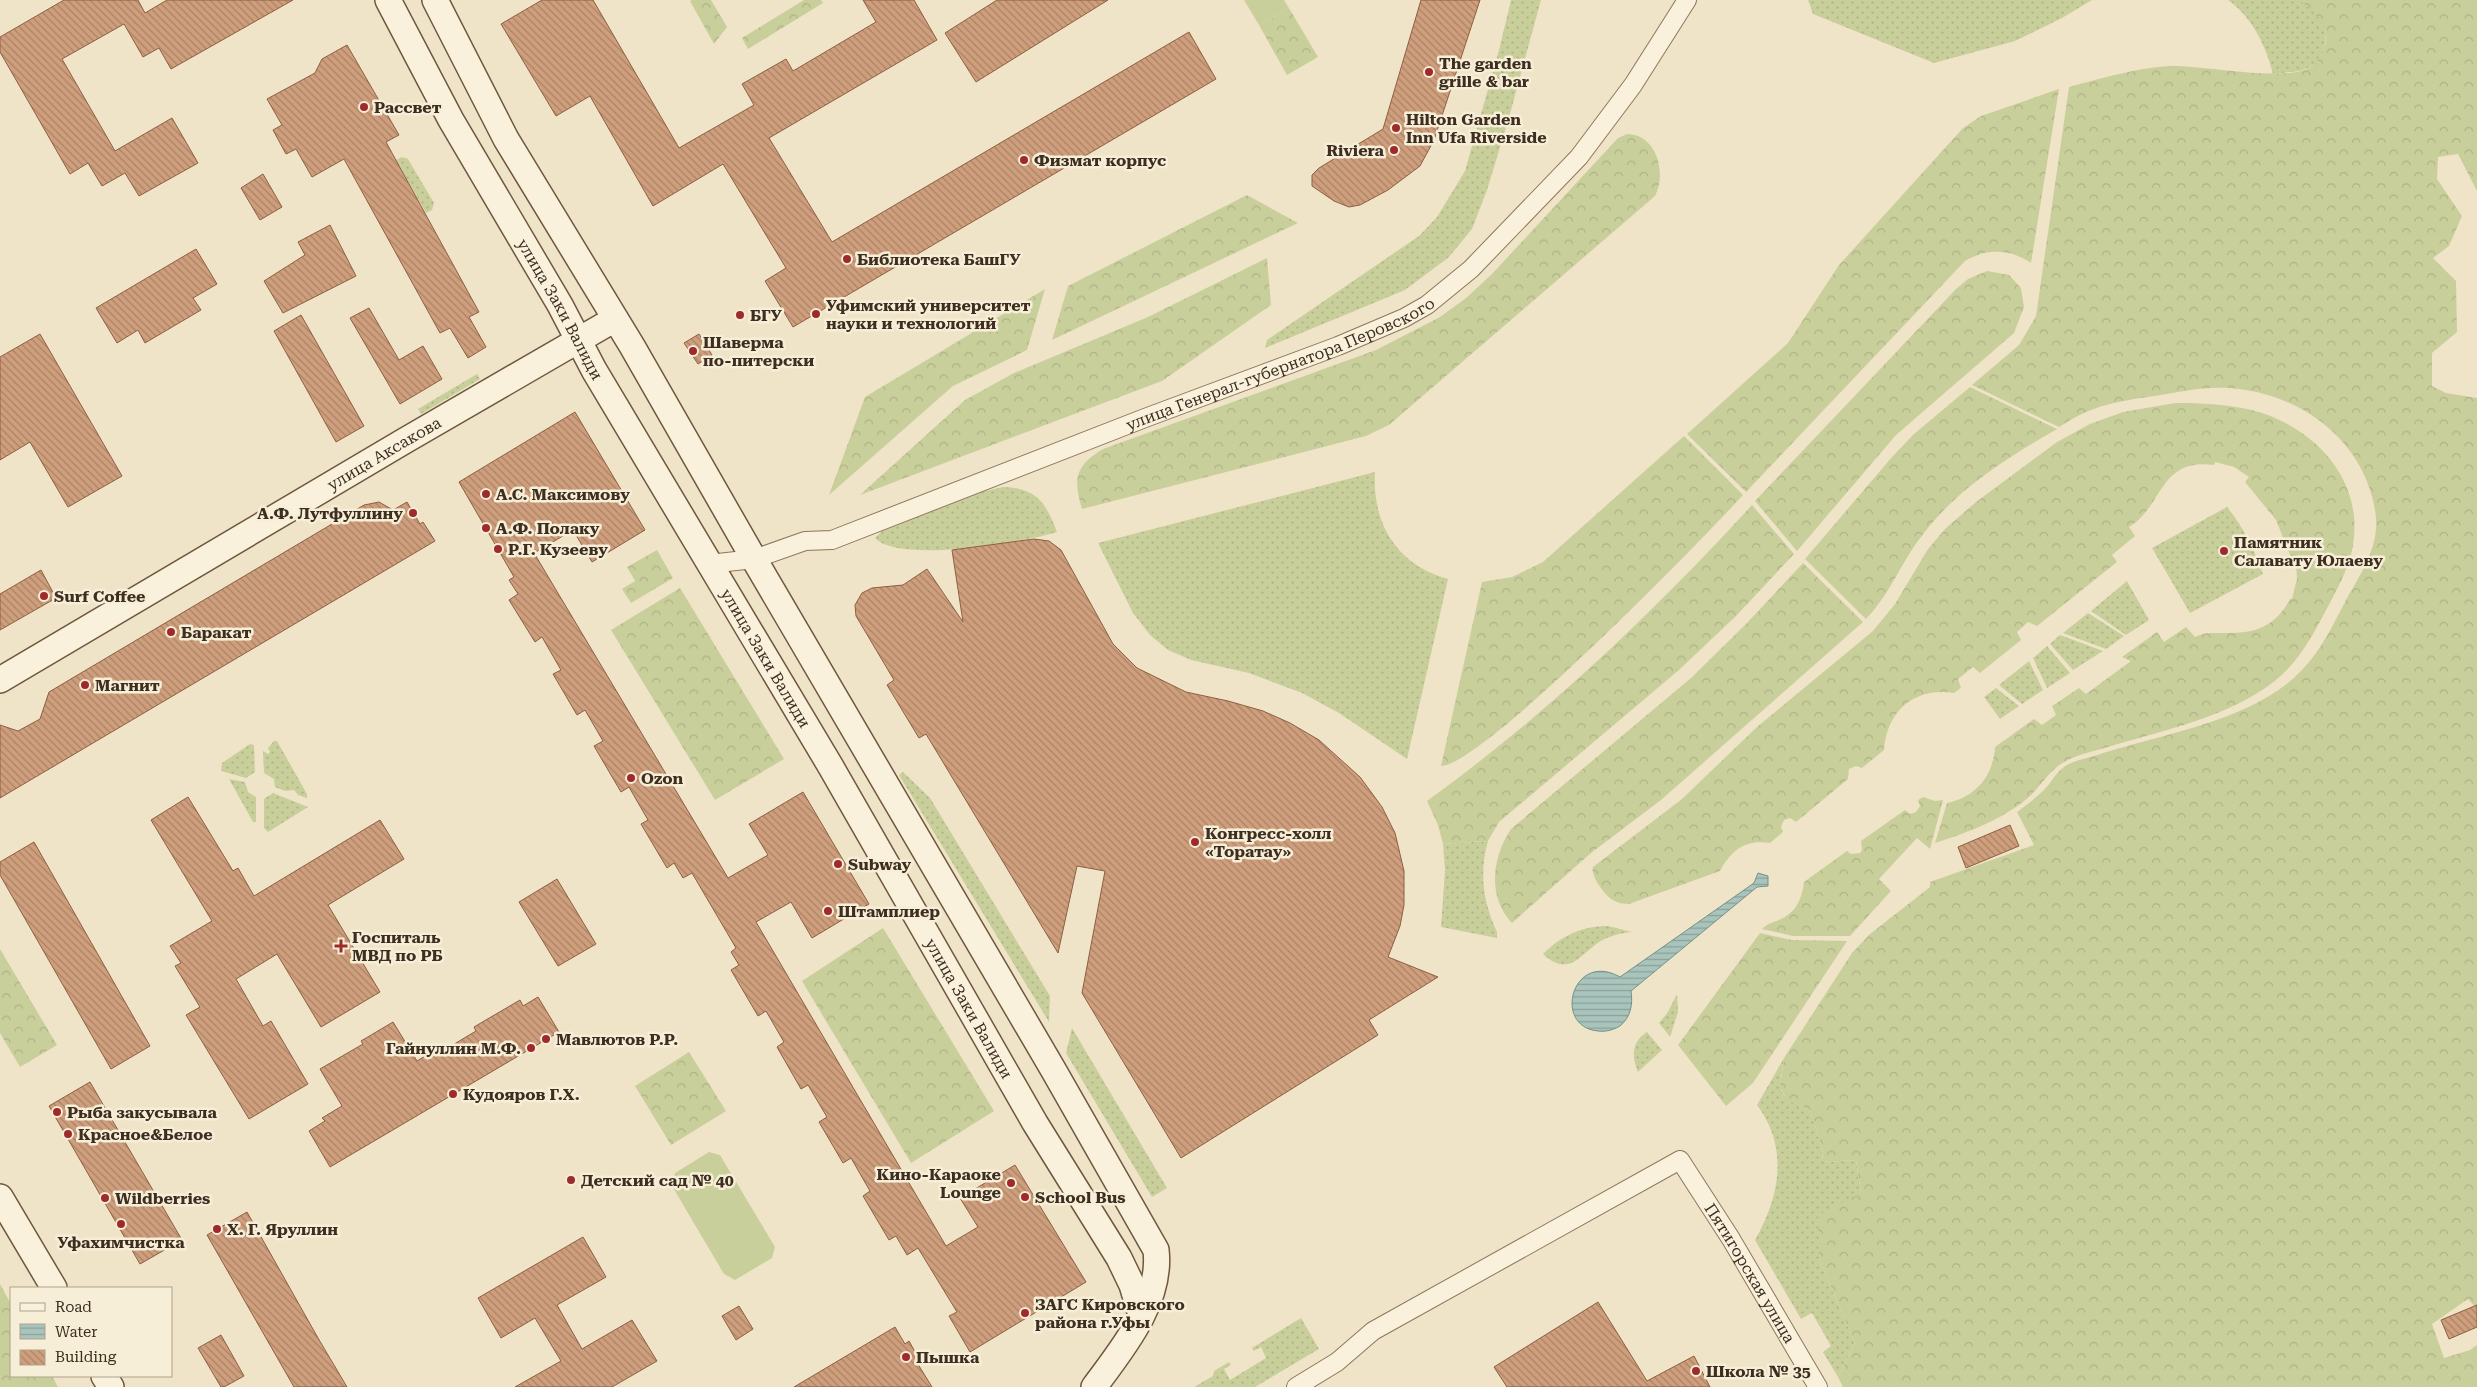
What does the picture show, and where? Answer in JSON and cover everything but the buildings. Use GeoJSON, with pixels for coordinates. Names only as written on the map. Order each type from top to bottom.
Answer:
{"type":"FeatureCollection","features":[{"type":"Feature","properties":{"kind":"main road","name":"улица Заки Валиди"},"geometry":{"type":"LineString","coordinates":[[388,0],[451,120],[579,340],[594,370],[835,775],[1034,1123],[1119,1258],[1132,1285],[1141,1315]]}},
{"type":"Feature","properties":{"kind":"main road"},"geometry":{"type":"LineString","coordinates":[[435,0],[506,139],[615,319],[1069,1095],[1156,1250],[1157,1276],[1141,1315],[1125,1345],[1094,1387]]}},
{"type":"Feature","properties":{"kind":"main road","name":"улица Аксакова"},"geometry":{"type":"LineString","coordinates":[[0,680],[89,625],[615,319]]}},
{"type":"Feature","properties":{"kind":"main road"},"geometry":{"type":"LineString","coordinates":[[0,1197],[53,1287]]}},
{"type":"Feature","properties":{"kind":"street","name":"улица Генерал-губернатора Перовского"},"geometry":{"type":"LineString","coordinates":[[709,564],[754,559],[805,541],[832,540],[1145,418],[1338,346],[1404,318],[1427,305],[1471,269],[1579,157],[1620,104],[1687,0]]}},
{"type":"Feature","properties":{"kind":"street","name":"Пятигорская улица"},"geometry":{"type":"LineString","coordinates":[[1296,1387],[1337,1362],[1373,1331],[1680,1160],[1731,1239],[1818,1387]]}},
{"type":"Feature","properties":{"kind":"green space"},"geometry":{"type":"Polygon","coordinates":[[[711,0],[727,27],[714,44],[690,1],[711,0]]]}},
{"type":"Feature","properties":{"kind":"green space"},"geometry":{"type":"Polygon","coordinates":[[[804,0],[821,0],[823,3],[748,49],[742,38],[804,0]]]}},
{"type":"Feature","properties":{"kind":"green space"},"geometry":{"type":"Polygon","coordinates":[[[1244,0],[1284,0],[1289,8],[1259,25],[1244,0]]]}},
{"type":"Feature","properties":{"kind":"green space"},"geometry":{"type":"Polygon","coordinates":[[[1511,0],[1541,0],[1508,121],[1487,190],[1472,229],[1449,257],[1405,290],[1265,348],[1267,340],[1419,236],[1437,217],[1465,171],[1511,0]]]}},
{"type":"Feature","properties":{"kind":"green space"},"geometry":{"type":"Polygon","coordinates":[[[1808,0],[2092,0],[2062,18],[2015,41],[1934,63],[1813,14],[1808,0]]]}},
{"type":"Feature","properties":{"kind":"green space"},"geometry":{"type":"Polygon","coordinates":[[[2228,0],[2300,0],[2319,15],[2323,21],[2326,41],[2322,54],[2314,65],[2304,70],[2273,74],[2257,33],[2237,7],[2228,0]]]}},
{"type":"Feature","properties":{"kind":"green space"},"geometry":{"type":"Polygon","coordinates":[[[2300,0],[2477,0],[2477,191],[2458,154],[2438,157],[2437,179],[2462,216],[2449,246],[2433,258],[2456,281],[2457,332],[2432,353],[2432,386],[2446,393],[2477,398],[2477,1309],[2468,1299],[2432,1324],[2444,1358],[2470,1350],[2477,1345],[2477,1387],[1843,1387],[1838,1377],[1855,1343],[1819,1259],[1818,1215],[1861,1193],[1856,1160],[1823,1162],[1822,1147],[1810,1110],[1787,1100],[1780,1087],[1784,1058],[1852,953],[1870,934],[1930,887],[1930,882],[2034,845],[2017,812],[2044,790],[2065,766],[2081,759],[2208,723],[2260,701],[2283,687],[2302,670],[2322,645],[2361,574],[2375,538],[2376,514],[2370,490],[2362,470],[2350,451],[2320,421],[2301,409],[2281,400],[2261,393],[2239,389],[2197,389],[2106,405],[2084,413],[2059,427],[1972,385],[2019,345],[2036,316],[2069,87],[2132,71],[2157,67],[2184,66],[2263,73],[2297,72],[2309,68],[2321,55],[2326,42],[2326,35],[2325,28],[2317,16],[2300,0]]]}},
{"type":"Feature","properties":{"kind":"green space"},"geometry":{"type":"Polygon","coordinates":[[[1289,8],[1318,57],[1287,75],[1259,25],[1289,8]]]}},
{"type":"Feature","properties":{"kind":"green space"},"geometry":{"type":"Polygon","coordinates":[[[2059,89],[2031,263],[2015,255],[1998,252],[1982,254],[1965,261],[1746,492],[1687,434],[1788,343],[1839,265],[1963,128],[1981,116],[2059,89]]]}},
{"type":"Feature","properties":{"kind":"green space"},"geometry":{"type":"Polygon","coordinates":[[[1627,134],[1637,136],[1646,141],[1657,157],[1660,177],[1655,196],[1389,425],[1366,436],[1082,509],[1077,481],[1079,474],[1087,461],[1103,449],[1376,350],[1440,317],[1466,298],[1492,274],[1618,138],[1627,134]]]}},
{"type":"Feature","properties":{"kind":"green space"},"geometry":{"type":"Polygon","coordinates":[[[402,157],[408,159],[434,203],[432,210],[426,213],[396,160],[402,157]]]}},
{"type":"Feature","properties":{"kind":"green space"},"geometry":{"type":"Polygon","coordinates":[[[1247,195],[1298,223],[1052,340],[1068,286],[1247,195]]]}},
{"type":"Feature","properties":{"kind":"green space"},"geometry":{"type":"Polygon","coordinates":[[[1267,258],[1271,305],[1162,381],[860,495],[965,400],[1014,373],[1148,317],[1267,258]]]}},
{"type":"Feature","properties":{"kind":"green space"},"geometry":{"type":"Polygon","coordinates":[[[1987,271],[2009,275],[2021,288],[2024,307],[2014,333],[1896,435],[1797,551],[1755,501],[1956,289],[1968,279],[1987,271]]]}},
{"type":"Feature","properties":{"kind":"green space"},"geometry":{"type":"Polygon","coordinates":[[[1045,289],[1027,350],[953,386],[829,495],[865,397],[1045,289]]]}},
{"type":"Feature","properties":{"kind":"green space"},"geometry":{"type":"Polygon","coordinates":[[[477,374],[480,379],[421,414],[418,409],[477,374]]]}},
{"type":"Feature","properties":{"kind":"green space"},"geometry":{"type":"Polygon","coordinates":[[[1970,387],[2057,429],[2003,462],[1952,502],[1916,543],[1883,598],[1866,619],[1805,559],[1914,434],[1970,387]]]}},
{"type":"Feature","properties":{"kind":"green space"},"geometry":{"type":"Polygon","coordinates":[[[2175,403],[2233,406],[2252,410],[2295,428],[2314,442],[2330,458],[2342,477],[2350,498],[2354,521],[2350,560],[2331,601],[2307,644],[2293,663],[2276,680],[2258,693],[2217,713],[2071,759],[2056,768],[2029,797],[2008,812],[1973,830],[1935,843],[1947,803],[1966,796],[1981,784],[1991,767],[1995,747],[2034,719],[2042,725],[2056,715],[2052,706],[2079,688],[2086,694],[2131,661],[2122,657],[2157,632],[2164,642],[2186,627],[2195,637],[2208,633],[2253,631],[2270,623],[2292,599],[2297,579],[2296,565],[2294,565],[2276,520],[2245,482],[2249,477],[2234,467],[2215,462],[2214,465],[2196,465],[2182,468],[2172,476],[2149,508],[2129,527],[2135,536],[2112,555],[2117,562],[2037,626],[2028,622],[2017,632],[2021,640],[1980,673],[1973,667],[1958,679],[1961,688],[1954,693],[1940,692],[1927,694],[1915,698],[1905,705],[1897,713],[1891,724],[1886,736],[1884,750],[1862,768],[1856,766],[1849,769],[1848,779],[1796,822],[1790,818],[1784,820],[1781,827],[1783,832],[1770,843],[1754,843],[1740,848],[1729,857],[1720,871],[1629,904],[1617,902],[1606,894],[1596,880],[1593,867],[1682,799],[1757,727],[1873,631],[1895,604],[1928,549],[1946,528],[1976,502],[2057,442],[2090,424],[2123,412],[2175,403]]]}},
{"type":"Feature","properties":{"kind":"green space"},"geometry":{"type":"Polygon","coordinates":[[[1684,436],[1743,495],[1642,599],[1545,691],[1501,729],[1464,756],[1441,766],[1482,582],[1512,577],[1543,562],[1684,436]]]}},
{"type":"Feature","properties":{"kind":"green space"},"geometry":{"type":"Polygon","coordinates":[[[1375,472],[1375,491],[1378,509],[1383,525],[1391,540],[1415,564],[1430,573],[1448,579],[1407,759],[1339,713],[1302,693],[1249,673],[1191,660],[1168,650],[1150,635],[1133,613],[1098,543],[1375,472]]]}},
{"type":"Feature","properties":{"kind":"green space"},"geometry":{"type":"Polygon","coordinates":[[[1003,487],[1024,490],[1039,499],[1049,513],[1057,532],[992,545],[935,550],[888,546],[875,538],[882,531],[985,491],[1003,487]]]}},
{"type":"Feature","properties":{"kind":"green space"},"geometry":{"type":"Polygon","coordinates":[[[1752,505],[1794,554],[1736,616],[1679,670],[1499,822],[1488,841],[1443,844],[1438,825],[1427,801],[1514,734],[1597,661],[1676,585],[1752,505]]]}},
{"type":"Feature","properties":{"kind":"green space"},"geometry":{"type":"Polygon","coordinates":[[[2227,507],[2248,539],[2263,574],[2190,613],[2152,548],[2227,507]]]}},
{"type":"Feature","properties":{"kind":"green space"},"geometry":{"type":"Polygon","coordinates":[[[657,550],[673,578],[631,603],[622,589],[635,581],[627,567],[657,550]]]}},
{"type":"Feature","properties":{"kind":"green space"},"geometry":{"type":"Polygon","coordinates":[[[1803,563],[1863,622],[1661,800],[1591,853],[1512,923],[1504,913],[1499,901],[1495,877],[1496,864],[1500,852],[1511,829],[1691,678],[1747,623],[1803,563]]]}},
{"type":"Feature","properties":{"kind":"green space"},"geometry":{"type":"Polygon","coordinates":[[[2127,581],[2149,620],[2126,635],[2091,611],[2127,581]]]}},
{"type":"Feature","properties":{"kind":"green space"},"geometry":{"type":"Polygon","coordinates":[[[680,588],[784,759],[715,800],[611,630],[680,588]]]}},
{"type":"Feature","properties":{"kind":"green space"},"geometry":{"type":"Polygon","coordinates":[[[2088,613],[2124,636],[2106,649],[2063,633],[2088,613]]]}},
{"type":"Feature","properties":{"kind":"green space"},"geometry":{"type":"Polygon","coordinates":[[[2060,635],[2103,651],[2073,670],[2050,644],[2060,635]]]}},
{"type":"Feature","properties":{"kind":"green space"},"geometry":{"type":"Polygon","coordinates":[[[2047,646],[2070,673],[2047,688],[2033,658],[2047,646]]]}},
{"type":"Feature","properties":{"kind":"green space"},"geometry":{"type":"Polygon","coordinates":[[[2029,661],[2043,690],[2022,704],[1999,685],[2029,661]]]}},
{"type":"Feature","properties":{"kind":"green space"},"geometry":{"type":"Polygon","coordinates":[[[1996,688],[2019,706],[2000,719],[1984,697],[1996,688]]]}},
{"type":"Feature","properties":{"kind":"green space"},"geometry":{"type":"Polygon","coordinates":[[[274,741],[277,741],[307,794],[307,798],[298,795],[294,790],[285,791],[275,787],[274,779],[264,773],[263,751],[268,754],[270,752],[268,748],[274,741]]]}},
{"type":"Feature","properties":{"kind":"green space"},"geometry":{"type":"Polygon","coordinates":[[[250,744],[254,745],[255,772],[246,778],[221,771],[222,763],[250,744]]]}},
{"type":"Feature","properties":{"kind":"green space"},"geometry":{"type":"Polygon","coordinates":[[[903,772],[930,798],[1050,996],[1049,1022],[899,775],[903,772]]]}},
{"type":"Feature","properties":{"kind":"green space"},"geometry":{"type":"Polygon","coordinates":[[[229,779],[245,782],[248,792],[256,797],[256,822],[253,822],[229,779]]]}},
{"type":"Feature","properties":{"kind":"green space"},"geometry":{"type":"Polygon","coordinates":[[[273,793],[308,807],[268,832],[264,828],[264,799],[273,793]]]}},
{"type":"Feature","properties":{"kind":"green space"},"geometry":{"type":"Polygon","coordinates":[[[1923,797],[1935,801],[1943,800],[1930,849],[1917,838],[1879,879],[1891,891],[1850,936],[1793,936],[1762,929],[1768,924],[1790,914],[1800,900],[1804,882],[1847,851],[1851,854],[1860,853],[1862,850],[1861,841],[1905,810],[1910,814],[1916,812],[1920,806],[1918,800],[1923,797]]]}},
{"type":"Feature","properties":{"kind":"green space"},"geometry":{"type":"Polygon","coordinates":[[[1488,841],[1484,864],[1484,887],[1488,910],[1497,932],[1497,938],[1441,927],[1445,870],[1443,844],[1488,841]]]}},
{"type":"Feature","properties":{"kind":"green space"},"geometry":{"type":"Polygon","coordinates":[[[1598,926],[1608,926],[1632,932],[1615,935],[1603,940],[1574,962],[1567,964],[1552,961],[1543,954],[1557,942],[1572,933],[1598,926]]]}},
{"type":"Feature","properties":{"kind":"green space"},"geometry":{"type":"Polygon","coordinates":[[[883,928],[994,1111],[911,1163],[802,981],[883,928]]]}},
{"type":"Feature","properties":{"kind":"green space"},"geometry":{"type":"Polygon","coordinates":[[[1760,933],[1792,940],[1847,941],[1753,1083],[1726,1106],[1678,1045],[1760,933]]]}},
{"type":"Feature","properties":{"kind":"green space"},"geometry":{"type":"Polygon","coordinates":[[[0,949],[57,1045],[20,1067],[0,1033],[0,949]]]}},
{"type":"Feature","properties":{"kind":"green space"},"geometry":{"type":"Polygon","coordinates":[[[1677,994],[1678,1012],[1670,1037],[1659,1023],[1668,1012],[1677,994]]]}},
{"type":"Feature","properties":{"kind":"green space"},"geometry":{"type":"Polygon","coordinates":[[[1072,1028],[1167,1188],[1152,1197],[1066,1053],[1072,1028]]]}},
{"type":"Feature","properties":{"kind":"green space"},"geometry":{"type":"Polygon","coordinates":[[[1647,1032],[1662,1050],[1638,1072],[1634,1060],[1634,1049],[1638,1040],[1647,1032]]]}},
{"type":"Feature","properties":{"kind":"green space"},"geometry":{"type":"Polygon","coordinates":[[[689,1052],[726,1111],[671,1145],[635,1086],[689,1052]]]}},
{"type":"Feature","properties":{"kind":"green space"},"geometry":{"type":"Polygon","coordinates":[[[1784,1058],[1781,1079],[1782,1092],[1790,1100],[1810,1110],[1822,1147],[1823,1162],[1856,1160],[1861,1193],[1819,1259],[1855,1343],[1838,1377],[1823,1352],[1831,1346],[1812,1313],[1801,1319],[1755,1240],[1770,1206],[1777,1172],[1774,1138],[1767,1121],[1757,1105],[1784,1058]]]}},
{"type":"Feature","properties":{"kind":"green space"},"geometry":{"type":"Polygon","coordinates":[[[709,1152],[720,1155],[775,1247],[772,1258],[735,1280],[724,1274],[672,1186],[675,1173],[709,1152]]]}},
{"type":"Feature","properties":{"kind":"green space"},"geometry":{"type":"Polygon","coordinates":[[[0,1284],[10,1302],[10,1377],[53,1377],[58,1387],[0,1387],[0,1284]]]}},
{"type":"Feature","properties":{"kind":"green space"},"geometry":{"type":"Polygon","coordinates":[[[1301,1318],[1319,1349],[1255,1387],[1194,1387],[1213,1376],[1214,1371],[1229,1362],[1231,1365],[1224,1369],[1230,1380],[1266,1358],[1261,1347],[1254,1351],[1252,1348],[1301,1318]]]}},
{"type":"Feature","properties":{"kind":"water"},"geometry":{"type":"Polygon","coordinates":[[[1758,873],[1768,876],[1768,886],[1757,887],[1631,991],[1632,1001],[1630,1010],[1627,1019],[1620,1026],[1615,1029],[1598,1031],[1584,1026],[1575,1017],[1572,1005],[1574,992],[1580,981],[1590,973],[1603,971],[1620,977],[1754,883],[1758,873]]]}},
{"type":"Feature","properties":{"kind":"place","name":"The garden grille & bar"},"geometry":{"type":"Point","coordinates":[1429,72]}},
{"type":"Feature","properties":{"kind":"place","name":"Рассвет"},"geometry":{"type":"Point","coordinates":[364,107]}},
{"type":"Feature","properties":{"kind":"place","name":"Hilton Garden Inn Ufa Riverside"},"geometry":{"type":"Point","coordinates":[1396,128]}},
{"type":"Feature","properties":{"kind":"place","name":"Riviera"},"geometry":{"type":"Point","coordinates":[1394,150]}},
{"type":"Feature","properties":{"kind":"place","name":"Физмат корпус"},"geometry":{"type":"Point","coordinates":[1024,160]}},
{"type":"Feature","properties":{"kind":"place","name":"Библиотека БашГУ"},"geometry":{"type":"Point","coordinates":[847,259]}},
{"type":"Feature","properties":{"kind":"place","name":"Уфимский университет науки и технологий"},"geometry":{"type":"Point","coordinates":[816,314]}},
{"type":"Feature","properties":{"kind":"place","name":"БГУ"},"geometry":{"type":"Point","coordinates":[740,315]}},
{"type":"Feature","properties":{"kind":"place","name":"Шаверма по-питерски"},"geometry":{"type":"Point","coordinates":[693,351]}},
{"type":"Feature","properties":{"kind":"place","name":"А.С. Максимову"},"geometry":{"type":"Point","coordinates":[486,494]}},
{"type":"Feature","properties":{"kind":"place","name":"А.Ф. Лутфуллину"},"geometry":{"type":"Point","coordinates":[413,513]}},
{"type":"Feature","properties":{"kind":"place","name":"А.Ф. Полаку"},"geometry":{"type":"Point","coordinates":[486,528]}},
{"type":"Feature","properties":{"kind":"place","name":"Р.Г. Кузееву"},"geometry":{"type":"Point","coordinates":[498,549]}},
{"type":"Feature","properties":{"kind":"place","name":"Памятник Салавату Юлаеву"},"geometry":{"type":"Point","coordinates":[2224,551]}},
{"type":"Feature","properties":{"kind":"place","name":"Surf Coffee"},"geometry":{"type":"Point","coordinates":[44,596]}},
{"type":"Feature","properties":{"kind":"place","name":"Баракат"},"geometry":{"type":"Point","coordinates":[171,632]}},
{"type":"Feature","properties":{"kind":"place","name":"Магнит"},"geometry":{"type":"Point","coordinates":[85,685]}},
{"type":"Feature","properties":{"kind":"place","name":"Ozon"},"geometry":{"type":"Point","coordinates":[631,778]}},
{"type":"Feature","properties":{"kind":"place","name":"Конгресс-холл «Торатау»"},"geometry":{"type":"Point","coordinates":[1195,842]}},
{"type":"Feature","properties":{"kind":"place","name":"Subway"},"geometry":{"type":"Point","coordinates":[838,864]}},
{"type":"Feature","properties":{"kind":"place","name":"Штамплиер"},"geometry":{"type":"Point","coordinates":[828,911]}},
{"type":"Feature","properties":{"kind":"place","name":"Госпиталь МВД по РБ"},"geometry":{"type":"Point","coordinates":[341,946]}},
{"type":"Feature","properties":{"kind":"place","name":"Мавлютов Р.Р."},"geometry":{"type":"Point","coordinates":[546,1039]}},
{"type":"Feature","properties":{"kind":"place","name":"Гайнуллин М.Ф."},"geometry":{"type":"Point","coordinates":[531,1048]}},
{"type":"Feature","properties":{"kind":"place","name":"Кудояров Г.Х."},"geometry":{"type":"Point","coordinates":[453,1094]}},
{"type":"Feature","properties":{"kind":"place","name":"Рыба закусывала"},"geometry":{"type":"Point","coordinates":[57,1112]}},
{"type":"Feature","properties":{"kind":"place","name":"Красное&Белое"},"geometry":{"type":"Point","coordinates":[68,1134]}},
{"type":"Feature","properties":{"kind":"place","name":"Детский сад № 40"},"geometry":{"type":"Point","coordinates":[571,1180]}},
{"type":"Feature","properties":{"kind":"place","name":"Кино-Караоке Lounge"},"geometry":{"type":"Point","coordinates":[1011,1183]}},
{"type":"Feature","properties":{"kind":"place","name":"School Bus"},"geometry":{"type":"Point","coordinates":[1025,1197]}},
{"type":"Feature","properties":{"kind":"place","name":"Wildberries"},"geometry":{"type":"Point","coordinates":[105,1198]}},
{"type":"Feature","properties":{"kind":"place","name":"Уфахимчистка"},"geometry":{"type":"Point","coordinates":[121,1224]}},
{"type":"Feature","properties":{"kind":"place","name":"Х. Г. Яруллин"},"geometry":{"type":"Point","coordinates":[217,1229]}},
{"type":"Feature","properties":{"kind":"place","name":"ЗАГС Кировского района г.Уфы"},"geometry":{"type":"Point","coordinates":[1025,1313]}},
{"type":"Feature","properties":{"kind":"place","name":"Пышка"},"geometry":{"type":"Point","coordinates":[906,1357]}},
{"type":"Feature","properties":{"kind":"place","name":"Школа № 35"},"geometry":{"type":"Point","coordinates":[1696,1371]}}]}
